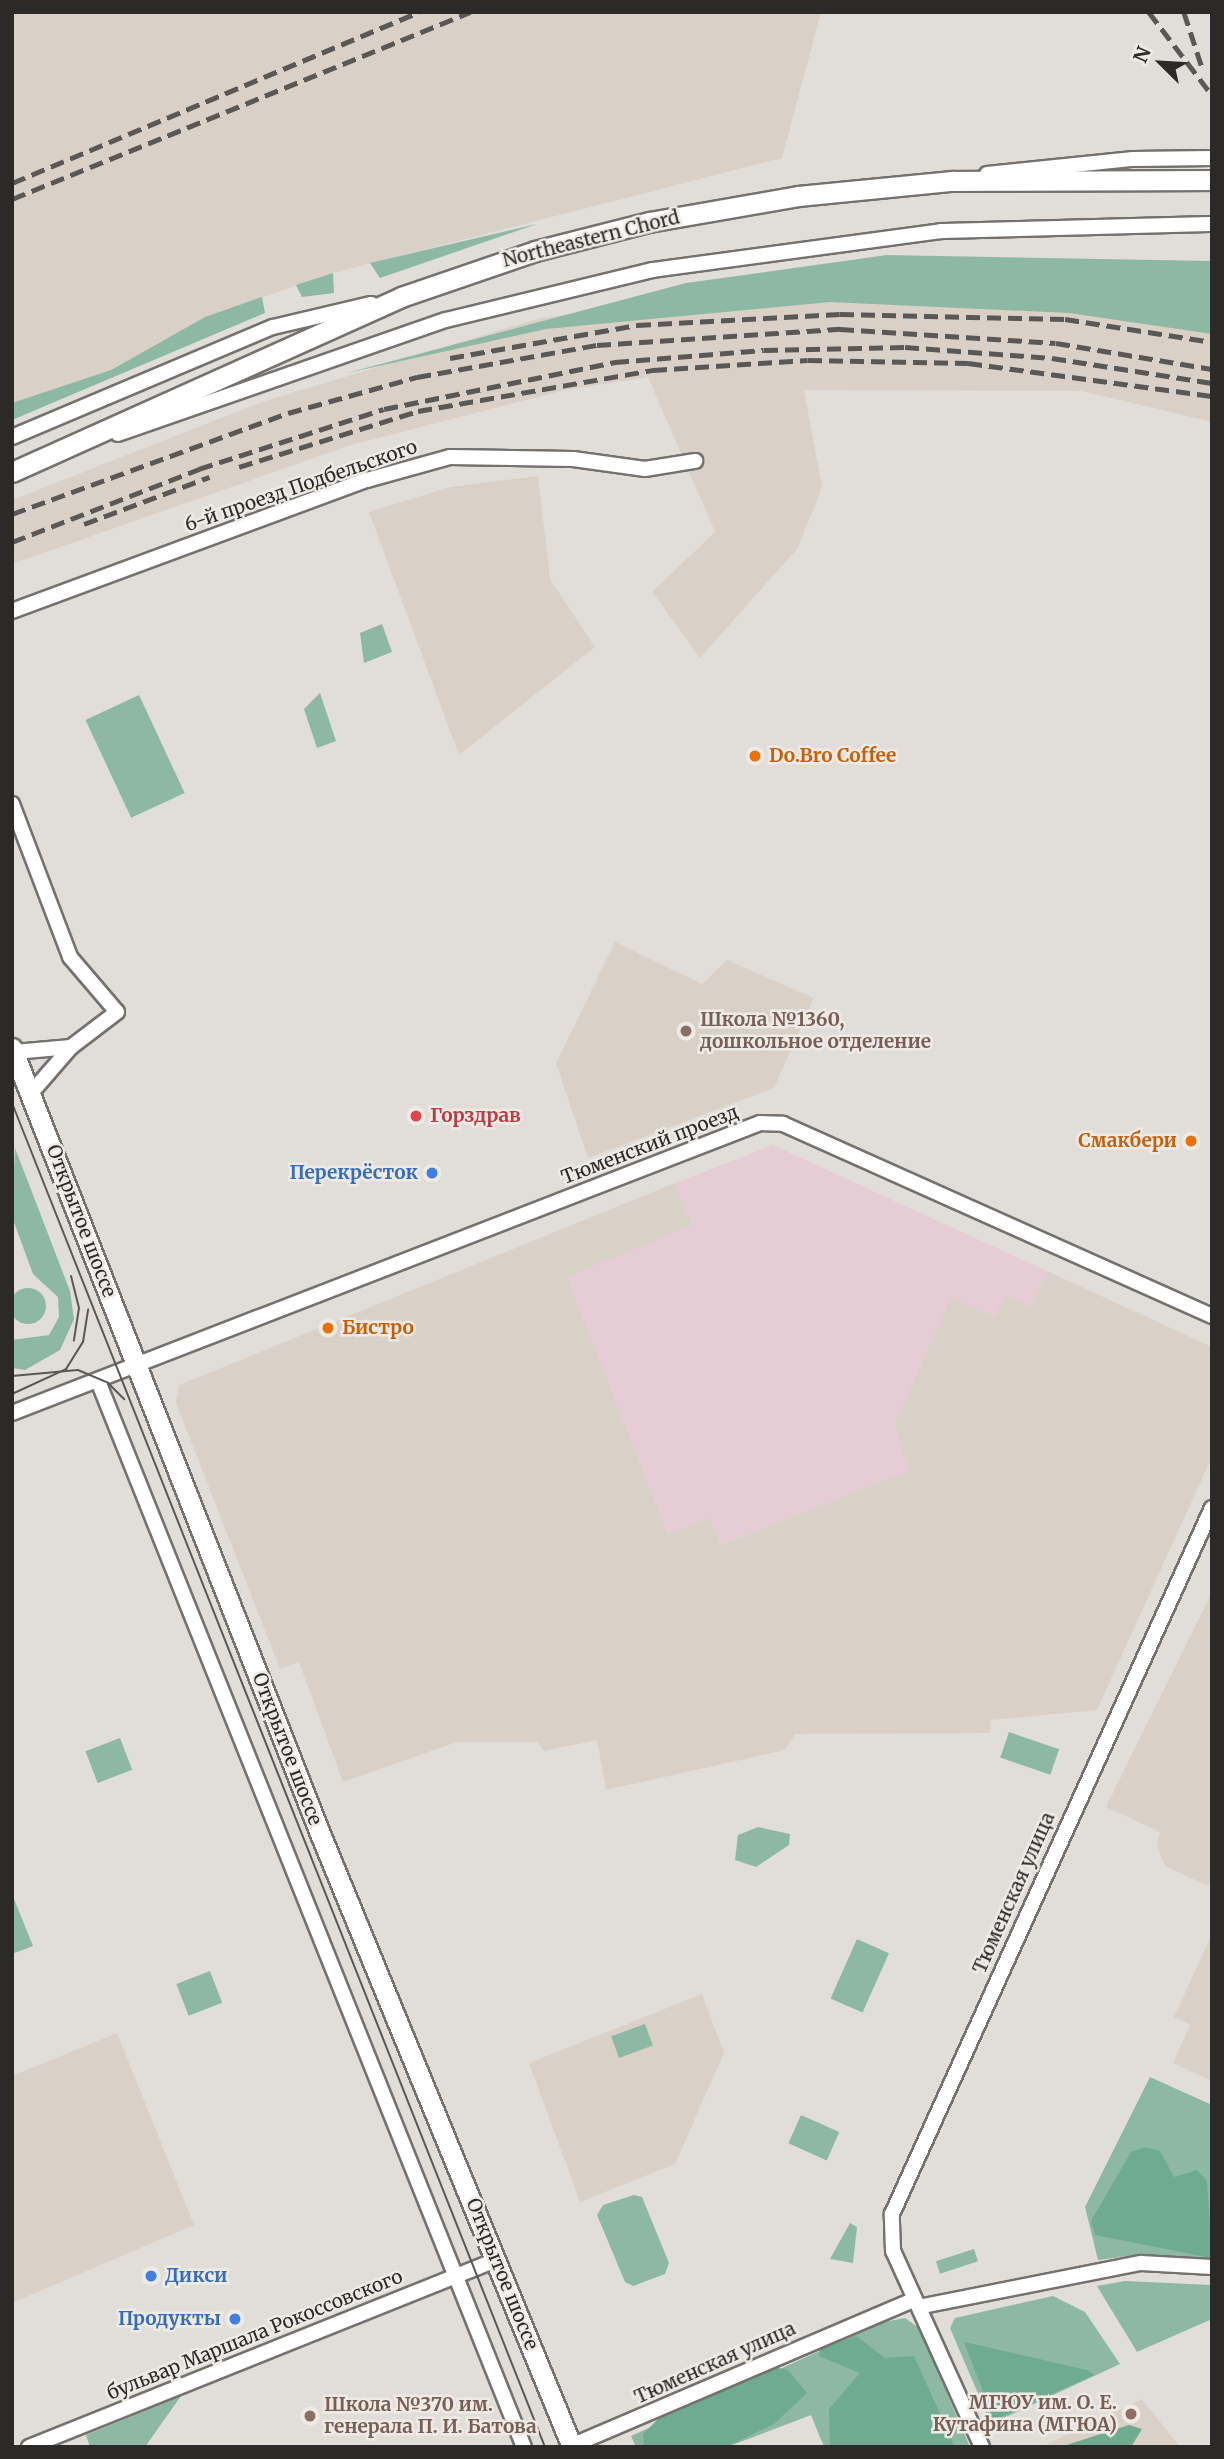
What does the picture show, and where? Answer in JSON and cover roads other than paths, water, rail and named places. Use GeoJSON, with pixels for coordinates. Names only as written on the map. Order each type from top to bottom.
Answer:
{"type":"FeatureCollection","features":[{"type":"Feature","properties":{"kind":"main road","name":"Northeastern Chord"},"geometry":{"type":"LineString","coordinates":[[12,474],[401,297],[522,255],[649,222],[872,188],[952,181],[1212,180]]}},
{"type":"Feature","properties":{"kind":"main road","name":"Открытое шоссе"},"geometry":{"type":"LineString","coordinates":[[13,1050],[135,1368],[572,2446]]}},
{"type":"Feature","properties":{"kind":"street"},"geometry":{"type":"LineString","coordinates":[[952,181],[1024,167],[1212,158]]}},
{"type":"Feature","properties":{"kind":"street","name":"Northeastern Chord"},"geometry":{"type":"LineString","coordinates":[[12,474],[330,355],[551,292],[653,270],[941,231],[1212,224]]}},
{"type":"Feature","properties":{"kind":"street"},"geometry":{"type":"LineString","coordinates":[[12,437],[273,327],[401,297]]}},
{"type":"Feature","properties":{"kind":"street","name":"6-й проезд Подбельского"},"geometry":{"type":"LineString","coordinates":[[12,611],[367,480],[450,457],[573,459],[645,469],[695,461]]}},
{"type":"Feature","properties":{"kind":"street"},"geometry":{"type":"LineString","coordinates":[[12,804],[70,957],[117,1012],[71,1047],[31,1093]]}},
{"type":"Feature","properties":{"kind":"street"},"geometry":{"type":"LineString","coordinates":[[13,1050],[71,1047]]}},
{"type":"Feature","properties":{"kind":"street","name":"Тюменский проезд"},"geometry":{"type":"LineString","coordinates":[[12,1413],[135,1368],[760,1122],[783,1124],[1212,1316]]}},
{"type":"Feature","properties":{"kind":"street"},"geometry":{"type":"LineString","coordinates":[[98,1381],[524,2447]]}},
{"type":"Feature","properties":{"kind":"street","name":"Тюменская улица"},"geometry":{"type":"LineString","coordinates":[[982,2447],[894,2251],[892,2214],[1212,1508]]}},
{"type":"Feature","properties":{"kind":"street","name":"бульвар Маршала Рокоссовского"},"geometry":{"type":"LineString","coordinates":[[29,2447],[496,2260]]}},
{"type":"Feature","properties":{"kind":"street"},"geometry":{"type":"LineString","coordinates":[[918,2303],[1141,2263],[1212,2267]]}},
{"type":"Feature","properties":{"kind":"street","name":"Тюменская улица"},"geometry":{"type":"LineString","coordinates":[[572,2446],[918,2303]]}},
{"type":"Feature","properties":{"kind":"tram line"},"geometry":{"type":"LineString","coordinates":[[12,1103],[545,2447]]}},
{"type":"Feature","properties":{"kind":"tram line"},"geometry":{"type":"LineString","coordinates":[[71,1276],[79,1308],[74,1341]]}},
{"type":"Feature","properties":{"kind":"tram line"},"geometry":{"type":"LineString","coordinates":[[12,1394],[66,1369],[83,1342],[88,1309]]}},
{"type":"Feature","properties":{"kind":"tram line"},"geometry":{"type":"LineString","coordinates":[[12,1376],[78,1370],[108,1383],[124,1399]]}},
{"type":"Feature","properties":{"kind":"railway"},"geometry":{"type":"LineString","coordinates":[[12,183],[418,12]]}},
{"type":"Feature","properties":{"kind":"railway"},"geometry":{"type":"LineString","coordinates":[[12,199],[470,12]]}},
{"type":"Feature","properties":{"kind":"railway"},"geometry":{"type":"LineString","coordinates":[[1149,12],[1209,91]]}},
{"type":"Feature","properties":{"kind":"railway"},"geometry":{"type":"LineString","coordinates":[[1184,12],[1203,70]]}},
{"type":"Feature","properties":{"kind":"railway"},"geometry":{"type":"LineString","coordinates":[[450,358],[637,325],[840,314],[1065,319],[1212,342]]}},
{"type":"Feature","properties":{"kind":"railway"},"geometry":{"type":"LineString","coordinates":[[12,514],[288,413],[417,377],[597,345],[840,329],[1056,343],[1212,369]]}},
{"type":"Feature","properties":{"kind":"railway"},"geometry":{"type":"LineString","coordinates":[[12,542],[199,469],[384,409],[615,362],[764,350],[905,347],[1052,358],[1212,383]]}},
{"type":"Feature","properties":{"kind":"railway"},"geometry":{"type":"LineString","coordinates":[[239,467],[418,411],[653,370],[808,360],[968,363],[1212,396]]}},
{"type":"Feature","properties":{"kind":"railway"},"geometry":{"type":"LineString","coordinates":[[84,524],[209,477]]}},
{"type":"Feature","properties":{"kind":"place","name":"Do.Bro Coffee"},"geometry":{"type":"Point","coordinates":[755,756]}},
{"type":"Feature","properties":{"kind":"place","name":"Школа №1360, дошкольное отделение"},"geometry":{"type":"Point","coordinates":[686,1031]}},
{"type":"Feature","properties":{"kind":"place","name":"Горздрав"},"geometry":{"type":"Point","coordinates":[416,1116]}},
{"type":"Feature","properties":{"kind":"place","name":"Смакбери"},"geometry":{"type":"Point","coordinates":[1191,1141]}},
{"type":"Feature","properties":{"kind":"place","name":"Перекрёсток"},"geometry":{"type":"Point","coordinates":[432,1173]}},
{"type":"Feature","properties":{"kind":"place","name":"Бистро"},"geometry":{"type":"Point","coordinates":[328,1328]}},
{"type":"Feature","properties":{"kind":"place","name":"Дикси"},"geometry":{"type":"Point","coordinates":[151,2276]}},
{"type":"Feature","properties":{"kind":"place","name":"Продукты"},"geometry":{"type":"Point","coordinates":[235,2319]}},
{"type":"Feature","properties":{"kind":"place","name":"МГЮУ им. О. Е. Кутафина (МГЮА)"},"geometry":{"type":"Point","coordinates":[1131,2414]}},
{"type":"Feature","properties":{"kind":"place","name":"Школа №370 им. генерала П. И. Батова"},"geometry":{"type":"Point","coordinates":[310,2416]}}]}
